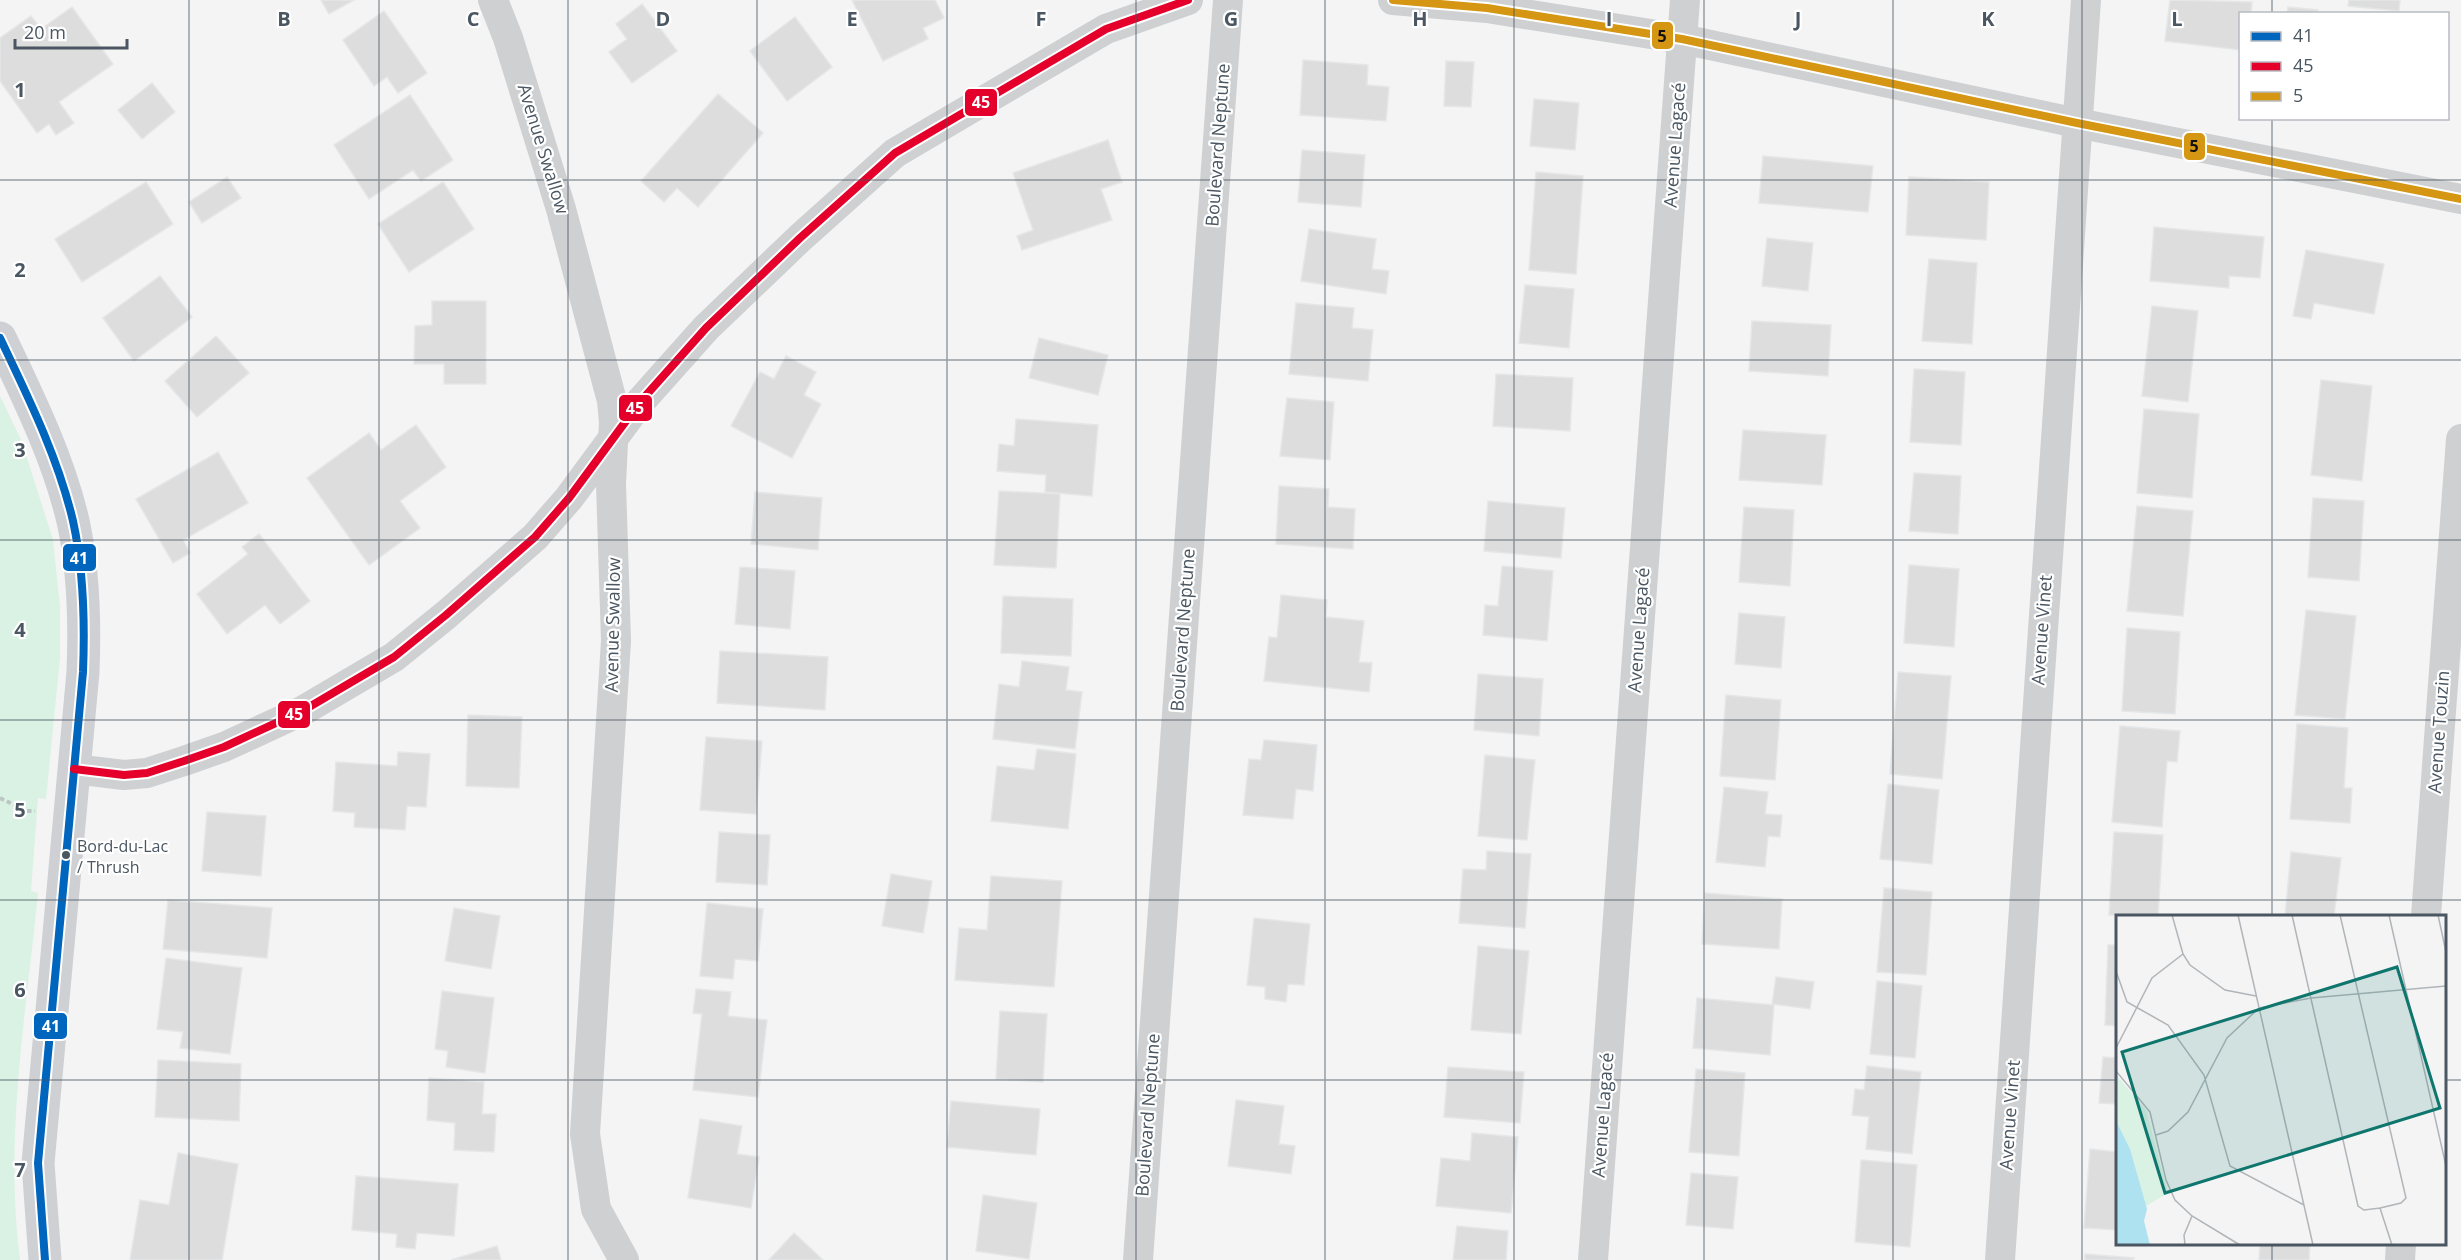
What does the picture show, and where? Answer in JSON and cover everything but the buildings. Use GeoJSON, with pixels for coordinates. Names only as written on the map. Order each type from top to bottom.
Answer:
{"type":"FeatureCollection","features":[{"type":"Feature","properties":{"kind":"street","name":"Avenue Swallow"},"geometry":{"type":"LineString","coordinates":[[493,0],[508,38],[583,284],[612,401],[613,438],[610,484],[616,641],[585,1134],[596,1209],[624,1260]]}},
{"type":"Feature","properties":{"kind":"street"},"geometry":{"type":"LineString","coordinates":[[74,769],[124,775],[157,770],[224,747],[346,687],[394,657],[438,622],[535,537],[569,498],[668,369],[706,328],[800,238],[895,153],[1106,29],[1188,0]]}},
{"type":"Feature","properties":{"kind":"street","name":"Boulevard Neptune"},"geometry":{"type":"LineString","coordinates":[[1138,1260],[1228,0]]}},
{"type":"Feature","properties":{"kind":"street"},"geometry":{"type":"LineString","coordinates":[[1393,0],[1487,8],[1682,39],[2077,123],[2461,199]]}},
{"type":"Feature","properties":{"kind":"street","name":"Avenue Lagacé"},"geometry":{"type":"LineString","coordinates":[[1593,1260],[1686,0]]}},
{"type":"Feature","properties":{"kind":"street","name":"Avenue Vinet"},"geometry":{"type":"LineString","coordinates":[[2000,1260],[2086,0]]}},
{"type":"Feature","properties":{"kind":"street"},"geometry":{"type":"LineString","coordinates":[[0,338],[50,451],[70,513],[78,551],[85,634],[38,1163],[45,1260]]}},
{"type":"Feature","properties":{"kind":"street","name":"Avenue Touzin"},"geometry":{"type":"LineString","coordinates":[[2426,915],[2461,439]]}},
{"type":"Feature","properties":{"kind":"street"},"geometry":{"type":"LineString","coordinates":[[2400,1260],[2401,1245]]}},
{"type":"Feature","properties":{"kind":"path"},"geometry":{"type":"LineString","coordinates":[[0,798],[27,811],[42,812]]}},
{"type":"Feature","properties":{"kind":"green space"},"geometry":{"type":"Polygon","coordinates":[[[0,396],[22,442],[53,540],[60,607],[60,658],[46,799],[38,798],[31,891],[38,893],[18,1076],[14,1168],[20,1260],[0,1260],[0,396]]]}},
{"type":"Feature","properties":{"kind":"transit line","name":"45"},"geometry":{"type":"LineString","coordinates":[[74,769],[124,775],[147,773],[184,761],[224,747],[304,710],[394,657],[535,537],[569,498],[640,402],[706,328],[800,238],[895,153],[1106,29],[1188,0]]}},
{"type":"Feature","properties":{"kind":"transit line","name":"5"},"geometry":{"type":"LineString","coordinates":[[1393,0],[1487,8],[1682,39],[2077,123],[2461,199]]}},
{"type":"Feature","properties":{"kind":"transit line","name":"41"},"geometry":{"type":"LineString","coordinates":[[0,338],[41,428],[67,497],[77,540],[83,596],[83,672],[38,1163],[45,1260]]}},
{"type":"Feature","properties":{"kind":"place","name":"Bord-du-Lac / Thrush"},"geometry":{"type":"Point","coordinates":[66,855]}}]}
